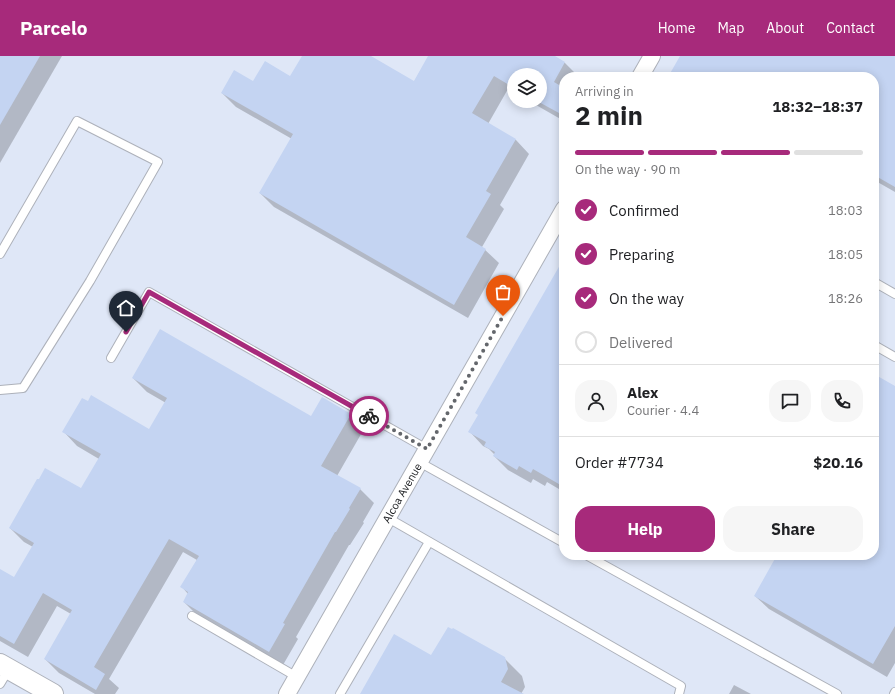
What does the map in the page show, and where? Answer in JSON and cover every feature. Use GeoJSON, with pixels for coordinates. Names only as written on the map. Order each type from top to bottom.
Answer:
{"type":"FeatureCollection","features":[{"type":"Feature","properties":{"kind":"street"},"geometry":{"type":"LineString","coordinates":[[643,72],[652,56]]}},
{"type":"Feature","properties":{"kind":"street","name":"Alcoa Avenue"},"geometry":{"type":"LineString","coordinates":[[287,694],[559,218]]}},
{"type":"Feature","properties":{"kind":"street"},"geometry":{"type":"LineString","coordinates":[[3,672],[53,694]]}},
{"type":"Feature","properties":{"kind":"lane"},"geometry":{"type":"LineString","coordinates":[[0,254],[77,121],[158,162],[90,282],[23,388],[0,390]]}},
{"type":"Feature","properties":{"kind":"lane"},"geometry":{"type":"LineString","coordinates":[[879,285],[895,294]]}},
{"type":"Feature","properties":{"kind":"lane"},"geometry":{"type":"LineString","coordinates":[[111,358],[149,292],[423,456],[559,540]]}},
{"type":"Feature","properties":{"kind":"lane"},"geometry":{"type":"LineString","coordinates":[[879,348],[895,357]]}},
{"type":"Feature","properties":{"kind":"lane"},"geometry":{"type":"LineString","coordinates":[[388,518],[681,686],[679,694]]}},
{"type":"Feature","properties":{"kind":"lane"},"geometry":{"type":"LineString","coordinates":[[340,694],[429,542]]}},
{"type":"Feature","properties":{"kind":"lane"},"geometry":{"type":"LineString","coordinates":[[595,560],[836,694]]}},
{"type":"Feature","properties":{"kind":"lane"},"geometry":{"type":"LineString","coordinates":[[192,616],[297,677]]}},
{"type":"Feature","properties":{"kind":"shaded area"},"geometry":{"type":"Polygon","coordinates":[[[0,56],[895,56],[895,694],[0,694],[0,56]]]}},
{"type":"Feature","properties":{"kind":"building"},"geometry":{"type":"Polygon","coordinates":[[[0,56],[40,56],[0,125],[0,56]]]}},
{"type":"Feature","properties":{"kind":"building"},"geometry":{"type":"Polygon","coordinates":[[[302,56],[371,56],[414,81],[428,56],[555,56],[565,62],[554,82],[559,85],[559,113],[547,106],[547,68],[507,68],[507,84],[494,76],[472,113],[516,139],[486,191],[491,194],[466,237],[486,249],[454,305],[259,193],[293,134],[221,93],[234,70],[253,81],[265,61],[290,76],[302,56]]]}},
{"type":"Feature","properties":{"kind":"building"},"geometry":{"type":"Polygon","coordinates":[[[680,56],[895,56],[895,187],[879,178],[879,72],[671,72],[680,56]]]}},
{"type":"Feature","properties":{"kind":"building"},"geometry":{"type":"Polygon","coordinates":[[[559,267],[559,484],[533,469],[531,473],[519,466],[517,470],[493,456],[495,452],[484,446],[486,442],[468,432],[478,415],[475,413],[559,267]]]}},
{"type":"Feature","properties":{"kind":"building"},"geometry":{"type":"Polygon","coordinates":[[[160,329],[311,416],[322,397],[351,414],[321,466],[361,488],[283,623],[285,624],[269,652],[183,602],[188,592],[180,587],[199,556],[169,539],[94,667],[105,674],[96,690],[44,659],[72,610],[43,593],[14,644],[0,636],[0,569],[14,577],[34,543],[9,528],[37,479],[39,479],[45,468],[81,488],[101,454],[62,432],[82,398],[88,401],[91,395],[149,429],[167,398],[132,378],[160,329]]]}},
{"type":"Feature","properties":{"kind":"building"},"geometry":{"type":"Polygon","coordinates":[[[879,377],[895,386],[895,626],[873,664],[754,596],[774,560],[879,560],[879,377]]]}},
{"type":"Feature","properties":{"kind":"building"},"geometry":{"type":"Polygon","coordinates":[[[448,627],[453,628],[505,657],[508,669],[501,682],[524,694],[360,694],[394,634],[431,655],[448,627]]]}},
{"type":"Feature","properties":{"kind":"way so far"},"geometry":{"type":"LineString","coordinates":[[369,416],[427,449],[503,316]]}},
{"type":"Feature","properties":{"kind":"route"},"geometry":{"type":"LineString","coordinates":[[126,332],[149,292],[369,416]]}}]}
